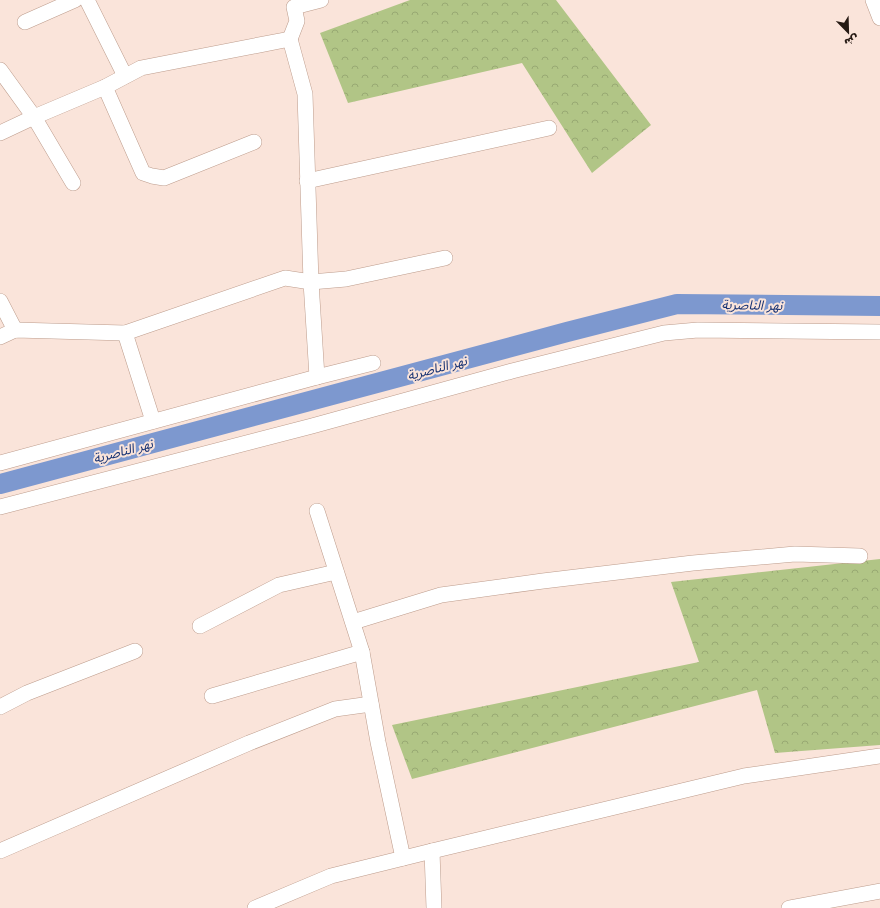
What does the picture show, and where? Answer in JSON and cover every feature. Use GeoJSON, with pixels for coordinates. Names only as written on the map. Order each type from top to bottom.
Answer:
{"type":"FeatureCollection","features":[{"type":"Feature","properties":{"kind":"street"},"geometry":{"type":"LineString","coordinates":[[25,22],[74,0]]}},
{"type":"Feature","properties":{"kind":"street"},"geometry":{"type":"LineString","coordinates":[[87,0],[125,76]]}},
{"type":"Feature","properties":{"kind":"street"},"geometry":{"type":"LineString","coordinates":[[317,377],[311,282],[305,94],[290,39],[297,21],[294,7],[321,0]]}},
{"type":"Feature","properties":{"kind":"street"},"geometry":{"type":"LineString","coordinates":[[873,0],[880,18]]}},
{"type":"Feature","properties":{"kind":"street"},"geometry":{"type":"LineString","coordinates":[[0,133],[105,87],[141,68],[290,39]]}},
{"type":"Feature","properties":{"kind":"street"},"geometry":{"type":"LineString","coordinates":[[0,70],[34,117],[73,183]]}},
{"type":"Feature","properties":{"kind":"street"},"geometry":{"type":"LineString","coordinates":[[105,87],[143,173],[164,178],[254,142]]}},
{"type":"Feature","properties":{"kind":"street"},"geometry":{"type":"LineString","coordinates":[[307,181],[549,128]]}},
{"type":"Feature","properties":{"kind":"street"},"geometry":{"type":"LineString","coordinates":[[0,337],[15,330],[125,333],[285,278],[311,282],[346,279],[445,258]]}},
{"type":"Feature","properties":{"kind":"street"},"geometry":{"type":"LineString","coordinates":[[0,301],[15,330]]}},
{"type":"Feature","properties":{"kind":"street"},"geometry":{"type":"LineString","coordinates":[[0,507],[127,475],[512,371],[664,333],[698,330],[880,332]]}},
{"type":"Feature","properties":{"kind":"street"},"geometry":{"type":"LineString","coordinates":[[125,333],[153,421]]}},
{"type":"Feature","properties":{"kind":"street"},"geometry":{"type":"LineString","coordinates":[[0,464],[153,421],[373,363]]}},
{"type":"Feature","properties":{"kind":"street"},"geometry":{"type":"LineString","coordinates":[[317,511],[362,652],[378,742],[403,858]]}},
{"type":"Feature","properties":{"kind":"street"},"geometry":{"type":"LineString","coordinates":[[353,622],[441,595],[543,581],[693,563],[796,554],[860,556]]}},
{"type":"Feature","properties":{"kind":"street"},"geometry":{"type":"LineString","coordinates":[[200,626],[279,585],[336,572]]}},
{"type":"Feature","properties":{"kind":"street"},"geometry":{"type":"LineString","coordinates":[[0,707],[27,693],[135,651]]}},
{"type":"Feature","properties":{"kind":"street"},"geometry":{"type":"LineString","coordinates":[[212,696],[362,652]]}},
{"type":"Feature","properties":{"kind":"street"},"geometry":{"type":"LineString","coordinates":[[0,851],[335,709],[371,704]]}},
{"type":"Feature","properties":{"kind":"street"},"geometry":{"type":"LineString","coordinates":[[255,908],[331,876],[403,858],[744,776],[880,756]]}},
{"type":"Feature","properties":{"kind":"street"},"geometry":{"type":"LineString","coordinates":[[432,851],[434,908]]}},
{"type":"Feature","properties":{"kind":"street"},"geometry":{"type":"LineString","coordinates":[[789,908],[880,891]]}},
{"type":"Feature","properties":{"kind":"green space"},"geometry":{"type":"Polygon","coordinates":[[[410,0],[556,0],[651,125],[592,173],[522,63],[348,103],[320,33],[410,0]]]}},
{"type":"Feature","properties":{"kind":"green space"},"geometry":{"type":"Polygon","coordinates":[[[880,559],[880,745],[775,753],[757,690],[412,779],[392,725],[699,662],[671,582],[880,559]]]}},
{"type":"Feature","properties":{"kind":"waterway","name":"نهر الناصرية"},"geometry":{"type":"LineString","coordinates":[[0,484],[567,332],[677,304],[880,306]]}}]}
